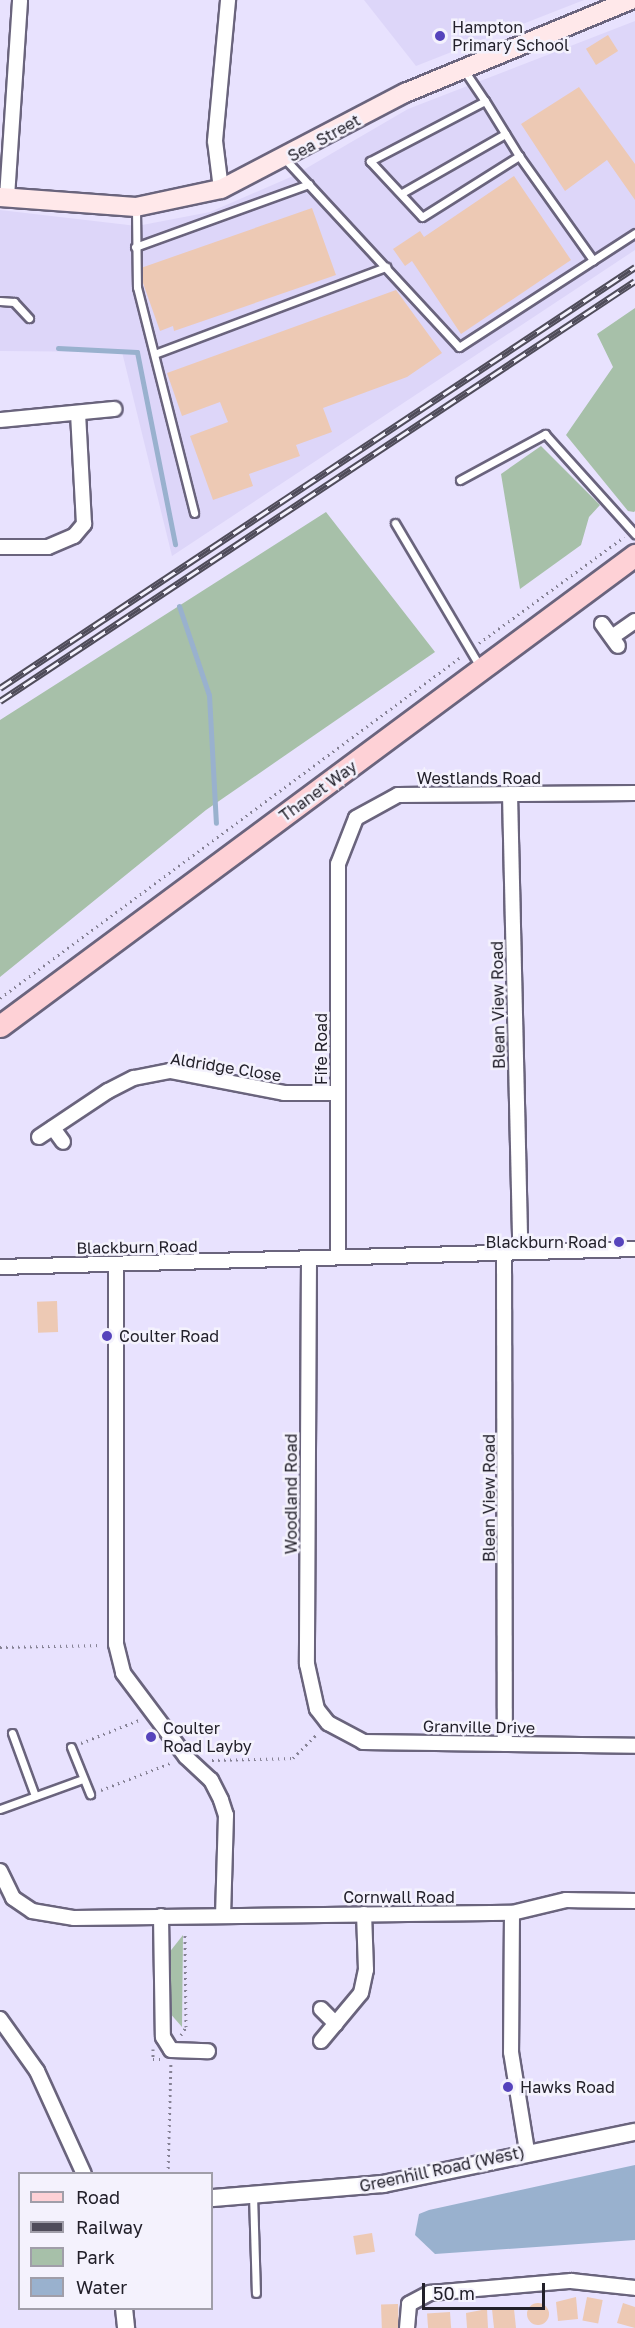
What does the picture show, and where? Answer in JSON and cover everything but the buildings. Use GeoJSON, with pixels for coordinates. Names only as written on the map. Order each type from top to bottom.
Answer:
{"type":"FeatureCollection","features":[{"type":"Feature","properties":{"kind":"main road","name":"Sea Street"},"geometry":{"type":"LineString","coordinates":[[3,197],[136,207],[221,189],[285,159],[405,93],[632,0]]}},
{"type":"Feature","properties":{"kind":"main road","name":"Thanet Way"},"geometry":{"type":"LineString","coordinates":[[0,1026],[635,555]]}},
{"type":"Feature","properties":{"kind":"street"},"geometry":{"type":"LineString","coordinates":[[3,197],[20,0]]}},
{"type":"Feature","properties":{"kind":"street"},"geometry":{"type":"LineString","coordinates":[[221,189],[215,141],[228,0]]}},
{"type":"Feature","properties":{"kind":"street"},"geometry":{"type":"LineString","coordinates":[[0,420],[114,409]]}},
{"type":"Feature","properties":{"kind":"street"},"geometry":{"type":"LineString","coordinates":[[0,547],[48,547],[74,536],[84,524],[78,413]]}},
{"type":"Feature","properties":{"kind":"street"},"geometry":{"type":"LineString","coordinates":[[602,624],[615,642],[635,621]]}},
{"type":"Feature","properties":{"kind":"street","name":"Westlands Road"},"geometry":{"type":"LineString","coordinates":[[344,842],[356,818],[398,795],[635,793]]}},
{"type":"Feature","properties":{"kind":"street","name":"Blean View Road"},"geometry":{"type":"LineString","coordinates":[[510,794],[520,1252]]}},
{"type":"Feature","properties":{"kind":"street","name":"Fife Road"},"geometry":{"type":"LineString","coordinates":[[338,1257],[338,864],[344,842]]}},
{"type":"Feature","properties":{"kind":"street","name":"Aldridge Close"},"geometry":{"type":"LineString","coordinates":[[39,1137],[108,1091],[134,1078],[170,1071],[284,1093],[337,1093]]}},
{"type":"Feature","properties":{"kind":"street"},"geometry":{"type":"LineString","coordinates":[[53,1128],[63,1142]]}},
{"type":"Feature","properties":{"kind":"street","name":"Blackburn Road"},"geometry":{"type":"LineString","coordinates":[[0,1267],[635,1249]]}},
{"type":"Feature","properties":{"kind":"street","name":"Blean View Road"},"geometry":{"type":"LineString","coordinates":[[504,1253],[505,1744]]}},
{"type":"Feature","properties":{"kind":"street","name":"Woodland Road"},"geometry":{"type":"LineString","coordinates":[[309,1259],[307,1664],[310,1694],[328,1723]]}},
{"type":"Feature","properties":{"kind":"street"},"geometry":{"type":"LineString","coordinates":[[116,1265],[116,1644],[123,1673],[186,1757],[211,1780],[226,1815],[224,1914]]}},
{"type":"Feature","properties":{"kind":"street","name":"Granville Drive"},"geometry":{"type":"LineString","coordinates":[[328,1723],[363,1742],[635,1746]]}},
{"type":"Feature","properties":{"kind":"street","name":"Cornwall Road"},"geometry":{"type":"LineString","coordinates":[[0,1871],[13,1898],[46,1915],[512,1913],[566,1900],[635,1901]]}},
{"type":"Feature","properties":{"kind":"street"},"geometry":{"type":"LineString","coordinates":[[512,1913],[511,2052],[527,2151]]}},
{"type":"Feature","properties":{"kind":"street"},"geometry":{"type":"LineString","coordinates":[[321,2041],[361,1993],[366,1970],[364,1914]]}},
{"type":"Feature","properties":{"kind":"street"},"geometry":{"type":"LineString","coordinates":[[160,1916],[163,2037],[171,2050],[208,2051]]}},
{"type":"Feature","properties":{"kind":"street"},"geometry":{"type":"LineString","coordinates":[[321,2009],[336,2024]]}},
{"type":"Feature","properties":{"kind":"street"},"geometry":{"type":"LineString","coordinates":[[0,2019],[37,2071],[83,2172]]}},
{"type":"Feature","properties":{"kind":"street","name":"Greenhill Road (West)"},"geometry":{"type":"LineString","coordinates":[[213,2198],[253,2192],[383,2184],[527,2151],[635,2132]]}},
{"type":"Feature","properties":{"kind":"street"},"geometry":{"type":"LineString","coordinates":[[407,2328],[408,2309],[418,2297],[571,2281],[635,2288]]}},
{"type":"Feature","properties":{"kind":"street"},"geometry":{"type":"LineString","coordinates":[[124,2310],[126,2328]]}},
{"type":"Feature","properties":{"kind":"lane"},"geometry":{"type":"LineString","coordinates":[[464,70],[519,156],[593,260]]}},
{"type":"Feature","properties":{"kind":"lane"},"geometry":{"type":"LineString","coordinates":[[485,101],[370,161],[422,217],[519,156]]}},
{"type":"Feature","properties":{"kind":"lane"},"geometry":{"type":"LineString","coordinates":[[402,194],[505,134]]}},
{"type":"Feature","properties":{"kind":"lane"},"geometry":{"type":"LineString","coordinates":[[285,159],[459,347],[635,233]]}},
{"type":"Feature","properties":{"kind":"lane"},"geometry":{"type":"LineString","coordinates":[[135,247],[309,184]]}},
{"type":"Feature","properties":{"kind":"lane"},"geometry":{"type":"LineString","coordinates":[[136,207],[137,287],[157,353],[194,513]]}},
{"type":"Feature","properties":{"kind":"lane"},"geometry":{"type":"LineString","coordinates":[[157,353],[386,267]]}},
{"type":"Feature","properties":{"kind":"lane"},"geometry":{"type":"LineString","coordinates":[[0,301],[14,302],[29,318]]}},
{"type":"Feature","properties":{"kind":"lane"},"geometry":{"type":"LineString","coordinates":[[460,480],[546,434],[634,532]]}},
{"type":"Feature","properties":{"kind":"lane"},"geometry":{"type":"LineString","coordinates":[[395,524],[481,670]]}},
{"type":"Feature","properties":{"kind":"lane"},"geometry":{"type":"LineString","coordinates":[[12,1733],[35,1796]]}},
{"type":"Feature","properties":{"kind":"lane"},"geometry":{"type":"LineString","coordinates":[[71,1747],[90,1794]]}},
{"type":"Feature","properties":{"kind":"lane"},"geometry":{"type":"LineString","coordinates":[[0,1809],[83,1779]]}},
{"type":"Feature","properties":{"kind":"lane"},"geometry":{"type":"LineString","coordinates":[[253,2192],[256,2293]]}},
{"type":"Feature","properties":{"kind":"path"},"geometry":{"type":"LineString","coordinates":[[0,998],[470,650],[634,532]]}},
{"type":"Feature","properties":{"kind":"path"},"geometry":{"type":"LineString","coordinates":[[0,1647],[116,1644]]}},
{"type":"Feature","properties":{"kind":"path"},"geometry":{"type":"LineString","coordinates":[[71,1747],[153,1715]]}},
{"type":"Feature","properties":{"kind":"path"},"geometry":{"type":"LineString","coordinates":[[197,1767],[217,1758],[293,1758],[328,1723]]}},
{"type":"Feature","properties":{"kind":"path"},"geometry":{"type":"LineString","coordinates":[[90,1794],[186,1757]]}},
{"type":"Feature","properties":{"kind":"path"},"geometry":{"type":"LineString","coordinates":[[168,2172],[171,2050],[186,2027],[185,1915]]}},
{"type":"Feature","properties":{"kind":"shaded area","name":"Hampton Primary School"},"geometry":{"type":"Polygon","coordinates":[[[364,0],[584,0],[416,66],[364,0]]]}},
{"type":"Feature","properties":{"kind":"shaded area"},"geometry":{"type":"Polygon","coordinates":[[[635,21],[635,250],[172,556],[122,352],[0,351],[0,210],[137,226],[210,212],[293,176],[408,109],[635,21]]]}},
{"type":"Feature","properties":{"kind":"green space"},"geometry":{"type":"Polygon","coordinates":[[[635,308],[634,512],[628,511],[566,435],[613,367],[597,334],[635,308]]]}},
{"type":"Feature","properties":{"kind":"green space"},"geometry":{"type":"Polygon","coordinates":[[[541,446],[600,505],[589,517],[581,545],[520,589],[501,474],[541,446]]]}},
{"type":"Feature","properties":{"kind":"green space"},"geometry":{"type":"Polygon","coordinates":[[[326,512],[435,652],[206,810],[0,977],[0,720],[326,512]]]}},
{"type":"Feature","properties":{"kind":"green space"},"geometry":{"type":"Polygon","coordinates":[[[183,1935],[182,2027],[168,2011],[168,1954],[183,1935]]]}},
{"type":"Feature","properties":{"kind":"water"},"geometry":{"type":"Polygon","coordinates":[[[635,2165],[635,2240],[435,2254],[415,2235],[419,2214],[429,2210],[635,2165]]]}},
{"type":"Feature","properties":{"kind":"waterway"},"geometry":{"type":"LineString","coordinates":[[58,348],[137,352],[175,544]]}},
{"type":"Feature","properties":{"kind":"waterway"},"geometry":{"type":"LineString","coordinates":[[179,606],[209,695],[216,823]]}},
{"type":"Feature","properties":{"kind":"railway"},"geometry":{"type":"LineString","coordinates":[[0,688],[635,267]]}},
{"type":"Feature","properties":{"kind":"railway"},"geometry":{"type":"LineString","coordinates":[[0,701],[635,281]]}},
{"type":"Feature","properties":{"kind":"place","name":"Hampton Primary School"},"geometry":{"type":"Point","coordinates":[440,36]}},
{"type":"Feature","properties":{"kind":"place","name":"Blackburn Road"},"geometry":{"type":"Point","coordinates":[619,1242]}},
{"type":"Feature","properties":{"kind":"place","name":"Coulter Road"},"geometry":{"type":"Point","coordinates":[107,1336]}},
{"type":"Feature","properties":{"kind":"place","name":"Coulter Road Layby"},"geometry":{"type":"Point","coordinates":[151,1737]}},
{"type":"Feature","properties":{"kind":"place","name":"Hawks Road"},"geometry":{"type":"Point","coordinates":[508,2087]}}]}
